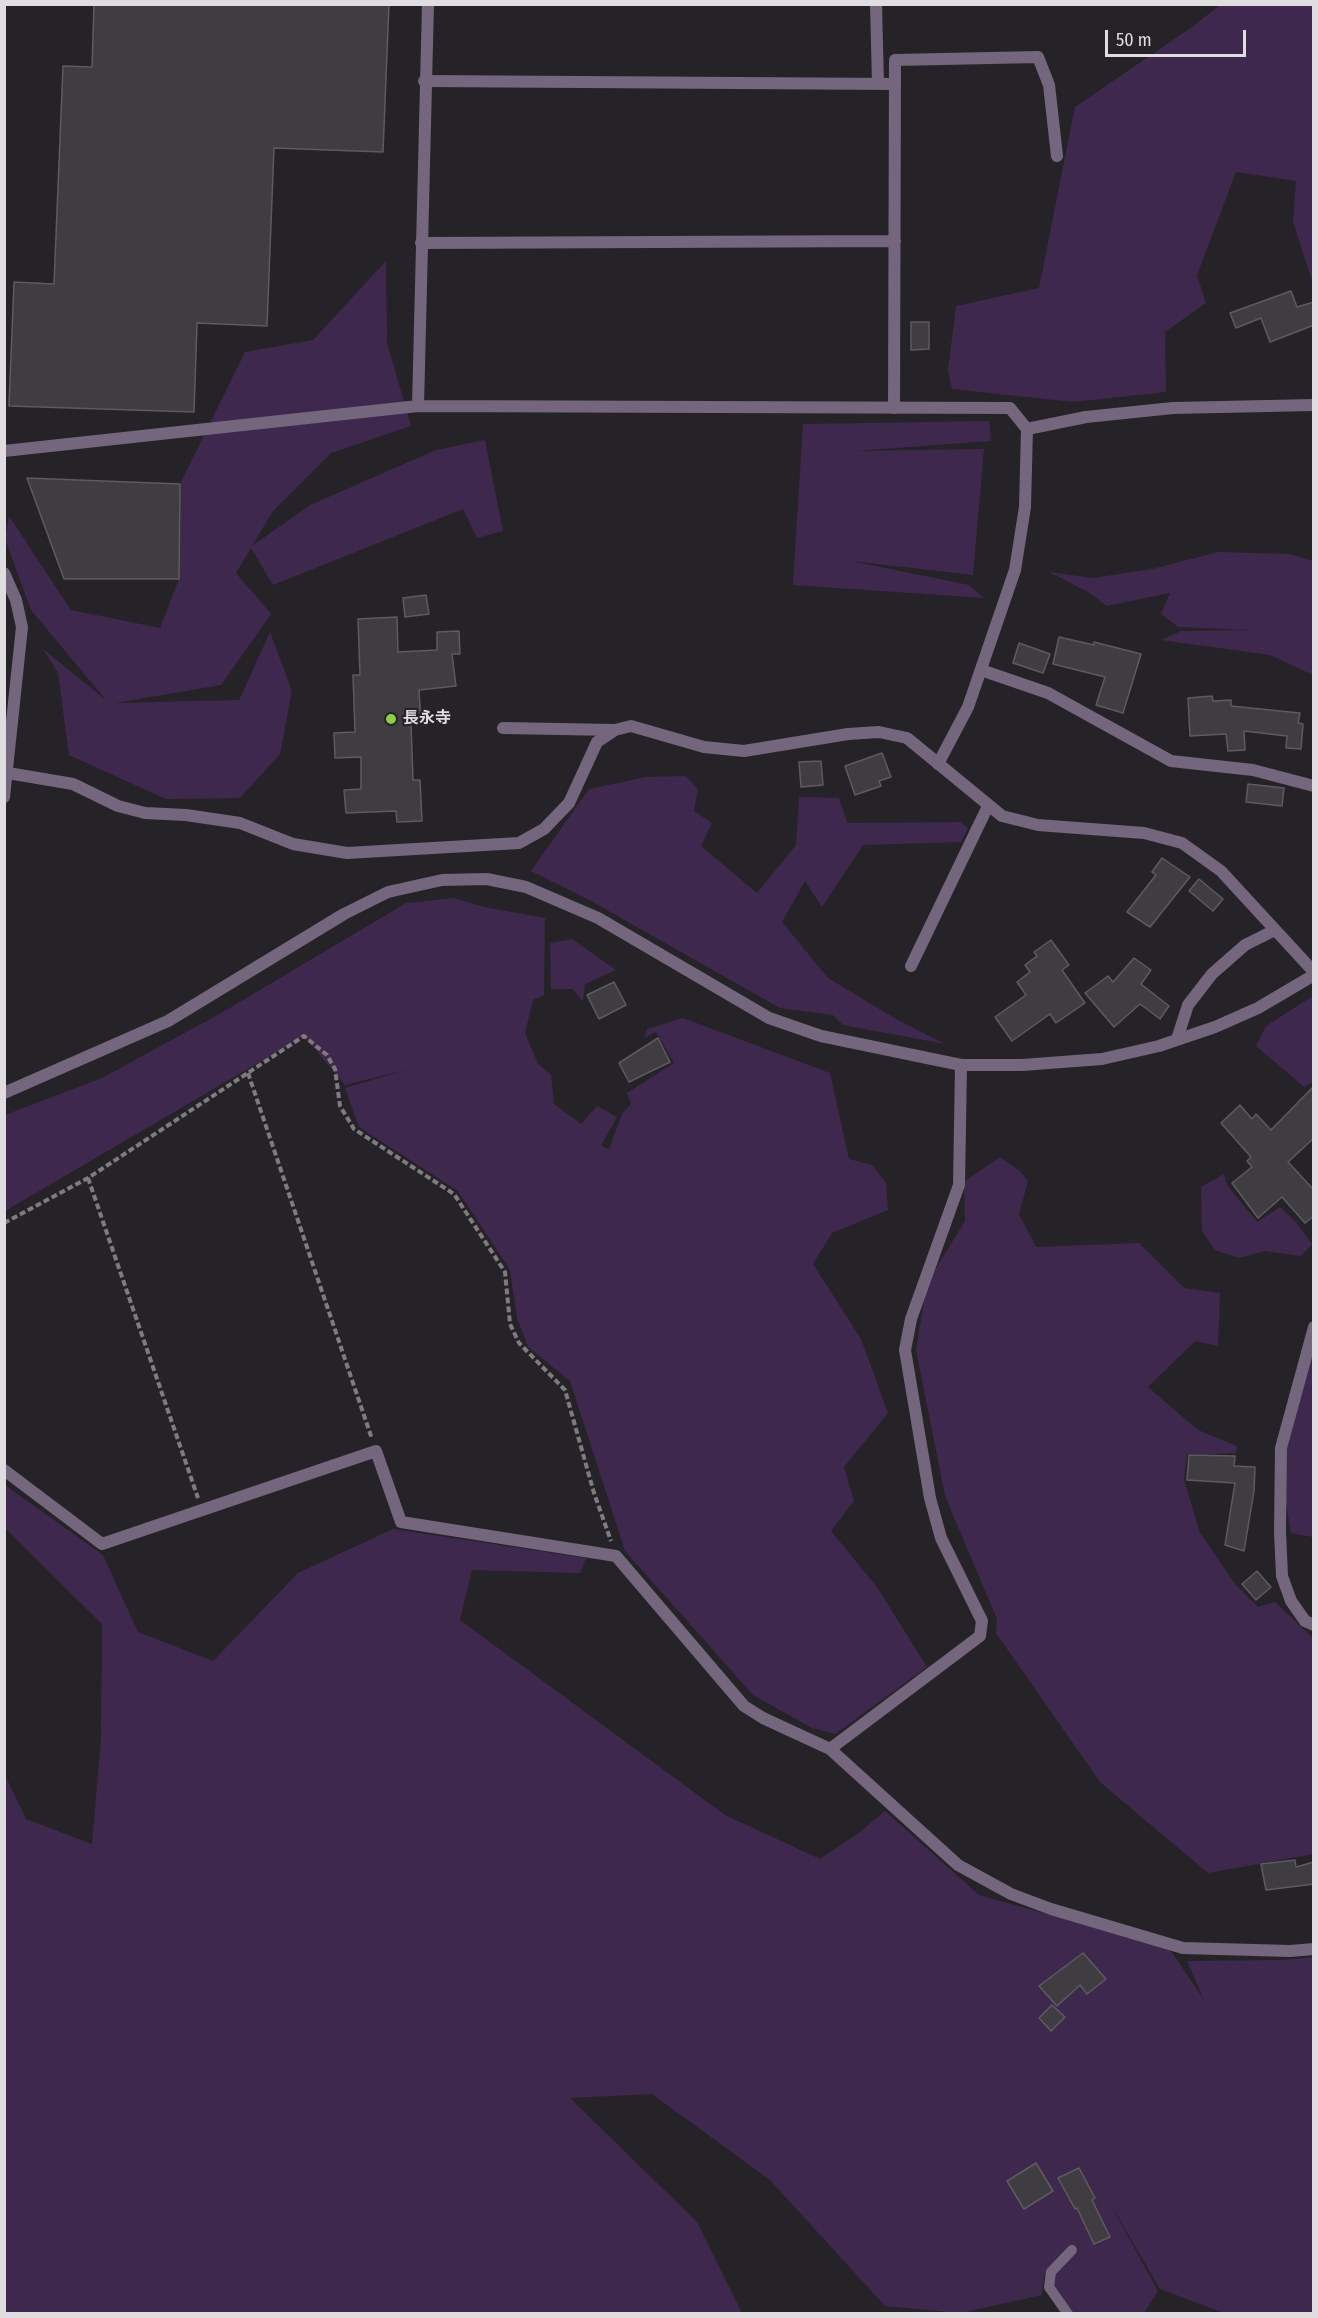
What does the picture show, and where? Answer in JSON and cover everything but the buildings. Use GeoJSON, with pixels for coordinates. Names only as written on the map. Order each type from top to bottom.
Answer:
{"type":"FeatureCollection","features":[{"type":"Feature","properties":{"kind":"street"},"geometry":{"type":"LineString","coordinates":[[418,406],[424,81],[428,4]]}},
{"type":"Feature","properties":{"kind":"street"},"geometry":{"type":"LineString","coordinates":[[876,4],[878,84]]}},
{"type":"Feature","properties":{"kind":"street"},"geometry":{"type":"LineString","coordinates":[[894,408],[895,60],[1038,57],[1049,85],[1057,156]]}},
{"type":"Feature","properties":{"kind":"street"},"geometry":{"type":"LineString","coordinates":[[424,81],[895,84]]}},
{"type":"Feature","properties":{"kind":"street"},"geometry":{"type":"LineString","coordinates":[[421,243],[895,241]]}},
{"type":"Feature","properties":{"kind":"street"},"geometry":{"type":"LineString","coordinates":[[1028,429],[1086,417],[1173,408],[1314,405]]}},
{"type":"Feature","properties":{"kind":"street"},"geometry":{"type":"LineString","coordinates":[[4,451],[418,406],[1010,408],[1028,429],[1025,507],[1015,570],[968,707],[938,764]]}},
{"type":"Feature","properties":{"kind":"street"},"geometry":{"type":"LineString","coordinates":[[4,573],[16,600],[22,627],[4,797]]}},
{"type":"Feature","properties":{"kind":"street"},"geometry":{"type":"LineString","coordinates":[[981,670],[1048,693],[1171,760],[1253,770],[1314,786]]}},
{"type":"Feature","properties":{"kind":"street"},"geometry":{"type":"LineString","coordinates":[[4,1093],[168,1021],[344,914],[379,897],[442,880],[487,879],[526,887],[598,918],[769,1018],[832,1039],[961,1065],[1022,1065],[1102,1059],[1215,1027],[1258,1008],[1314,974],[1221,871],[1182,843],[1144,833],[1038,825],[1002,816],[907,738],[879,732],[848,734],[744,751],[704,747],[631,726],[615,730],[503,728]]}},
{"type":"Feature","properties":{"kind":"street"},"geometry":{"type":"LineString","coordinates":[[8,773],[73,784],[118,806],[145,813],[186,815],[240,823],[293,844],[347,853],[519,843],[544,829],[569,803],[597,742],[615,730]]}},
{"type":"Feature","properties":{"kind":"street"},"geometry":{"type":"LineString","coordinates":[[911,966],[988,806]]}},
{"type":"Feature","properties":{"kind":"street"},"geometry":{"type":"LineString","coordinates":[[1177,1039],[1188,1005],[1212,974],[1245,945],[1275,930]]}},
{"type":"Feature","properties":{"kind":"street"},"geometry":{"type":"LineString","coordinates":[[830,1749],[980,1636],[982,1621],[941,1538],[930,1498],[905,1350],[911,1319],[959,1185],[961,1065]]}},
{"type":"Feature","properties":{"kind":"street"},"geometry":{"type":"LineString","coordinates":[[1314,1327],[1281,1448],[1280,1532],[1282,1576],[1291,1601],[1305,1621],[1314,1625]]}},
{"type":"Feature","properties":{"kind":"street"},"geometry":{"type":"LineString","coordinates":[[4,1470],[102,1544],[376,1451],[401,1522],[616,1556],[744,1706],[763,1718],[830,1749],[958,1865],[1011,1894],[1052,1909],[1184,1948],[1290,1951],[1314,1949]]}},
{"type":"Feature","properties":{"kind":"lane"},"geometry":{"type":"LineString","coordinates":[[1068,2313],[1049,2288],[1051,2271],[1072,2250]]}},
{"type":"Feature","properties":{"kind":"path"},"geometry":{"type":"LineString","coordinates":[[4,1223],[88,1179],[304,1036],[327,1055],[335,1069],[340,1106],[354,1129],[454,1194],[505,1272],[510,1324],[519,1343],[565,1390],[594,1493],[616,1556]]}},
{"type":"Feature","properties":{"kind":"path"},"geometry":{"type":"LineString","coordinates":[[248,1073],[376,1451]]}},
{"type":"Feature","properties":{"kind":"path"},"geometry":{"type":"LineString","coordinates":[[88,1179],[202,1510]]}},
{"type":"Feature","properties":{"kind":"shaded area"},"geometry":{"type":"Polygon","coordinates":[[[1220,5],[1313,5],[1313,284],[1293,221],[1296,181],[1236,172],[1197,275],[1206,303],[1165,332],[1166,392],[1073,402],[952,389],[948,370],[956,306],[1039,288],[1075,107],[1192,27],[1220,5]]]}},
{"type":"Feature","properties":{"kind":"shaded area"},"geometry":{"type":"Polygon","coordinates":[[[386,261],[387,343],[411,426],[331,453],[273,511],[252,546],[310,505],[436,450],[485,440],[503,531],[477,538],[463,509],[273,585],[251,548],[236,573],[271,614],[221,685],[115,703],[239,700],[270,632],[292,691],[280,754],[240,798],[166,799],[69,755],[58,673],[43,649],[106,700],[31,610],[5,539],[9,516],[71,610],[160,628],[179,579],[180,484],[245,352],[313,340],[386,261]]]}},
{"type":"Feature","properties":{"kind":"shaded area"},"geometry":{"type":"Polygon","coordinates":[[[989,421],[991,441],[855,451],[984,449],[973,575],[851,561],[969,585],[984,598],[793,585],[803,424],[989,421]]]}},
{"type":"Feature","properties":{"kind":"shaded area"},"geometry":{"type":"Polygon","coordinates":[[[1218,552],[1289,554],[1313,561],[1313,675],[1270,655],[1161,640],[1181,631],[1251,630],[1178,627],[1161,614],[1170,593],[1107,606],[1088,592],[1049,572],[1093,578],[1152,569],[1218,552]]]}},
{"type":"Feature","properties":{"kind":"shaded area"},"geometry":{"type":"Polygon","coordinates":[[[686,776],[698,789],[694,811],[712,823],[701,846],[757,893],[796,845],[799,797],[839,798],[847,823],[960,822],[968,828],[961,842],[863,845],[822,907],[805,881],[782,922],[828,978],[896,1019],[945,1044],[843,1025],[833,1015],[780,1008],[591,901],[531,871],[589,789],[646,777],[686,776]]]}},
{"type":"Feature","properties":{"kind":"shaded area"},"geometry":{"type":"Polygon","coordinates":[[[454,898],[484,907],[545,918],[544,995],[533,1000],[525,1033],[538,1064],[551,1075],[554,1104],[581,1124],[597,1106],[617,1117],[601,1146],[609,1149],[622,1114],[631,1104],[627,1093],[674,1063],[656,1032],[644,1038],[647,1029],[683,1018],[830,1073],[849,1159],[872,1165],[886,1183],[888,1210],[832,1233],[813,1264],[861,1339],[888,1413],[844,1467],[854,1501],[831,1531],[877,1587],[927,1667],[835,1734],[812,1728],[753,1695],[625,1551],[570,1381],[528,1347],[517,1318],[510,1270],[458,1191],[359,1127],[345,1088],[409,1069],[345,1085],[304,1036],[5,1211],[5,1115],[102,1078],[223,1012],[406,903],[454,898]]]}},
{"type":"Feature","properties":{"kind":"shaded area"},"geometry":{"type":"Polygon","coordinates":[[[572,939],[616,970],[585,984],[583,1001],[572,989],[551,989],[550,943],[572,939]]]}},
{"type":"Feature","properties":{"kind":"shaded area"},"geometry":{"type":"Polygon","coordinates":[[[1313,996],[1313,1082],[1304,1087],[1256,1046],[1266,1026],[1313,996]]]}},
{"type":"Feature","properties":{"kind":"shaded area"},"geometry":{"type":"Polygon","coordinates":[[[1000,1157],[1020,1171],[1028,1181],[1019,1214],[1036,1247],[1139,1243],[1184,1288],[1220,1293],[1218,1346],[1195,1341],[1148,1387],[1198,1430],[1237,1446],[1236,1453],[1187,1455],[1184,1480],[1200,1533],[1236,1585],[1258,1607],[1275,1602],[1313,1638],[1313,1854],[1208,1873],[1100,1782],[996,1633],[997,1619],[945,1496],[916,1350],[927,1283],[965,1221],[964,1182],[1000,1157]]]}},
{"type":"Feature","properties":{"kind":"shaded area"},"geometry":{"type":"Polygon","coordinates":[[[1224,1174],[1227,1185],[1257,1222],[1280,1207],[1296,1222],[1312,1244],[1301,1256],[1265,1251],[1239,1258],[1215,1250],[1202,1231],[1201,1187],[1224,1174]]]}},
{"type":"Feature","properties":{"kind":"shaded area"},"geometry":{"type":"Polygon","coordinates":[[[1313,1353],[1313,1537],[1291,1533],[1281,1475],[1296,1388],[1313,1353]]]}},
{"type":"Feature","properties":{"kind":"shaded area"},"geometry":{"type":"Polygon","coordinates":[[[5,1485],[103,1555],[138,1632],[213,1661],[298,1573],[393,1529],[586,1558],[580,1573],[472,1570],[460,1620],[725,1815],[820,1859],[860,1832],[885,1811],[979,1895],[1169,1948],[1204,2000],[1187,1961],[1283,1960],[1313,1957],[1313,2313],[1224,2313],[1160,2289],[1107,2198],[1158,2291],[1144,2313],[1068,2313],[1052,2291],[1044,2274],[1042,2295],[960,2313],[885,2306],[770,2180],[652,2094],[570,2098],[697,2222],[742,2313],[5,2313],[4,1773],[26,1819],[92,1844],[101,1739],[102,1624],[5,1528],[5,1485]]]}},
{"type":"Feature","properties":{"kind":"place","name":"長永寺"},"geometry":{"type":"Point","coordinates":[391,719]}}]}
